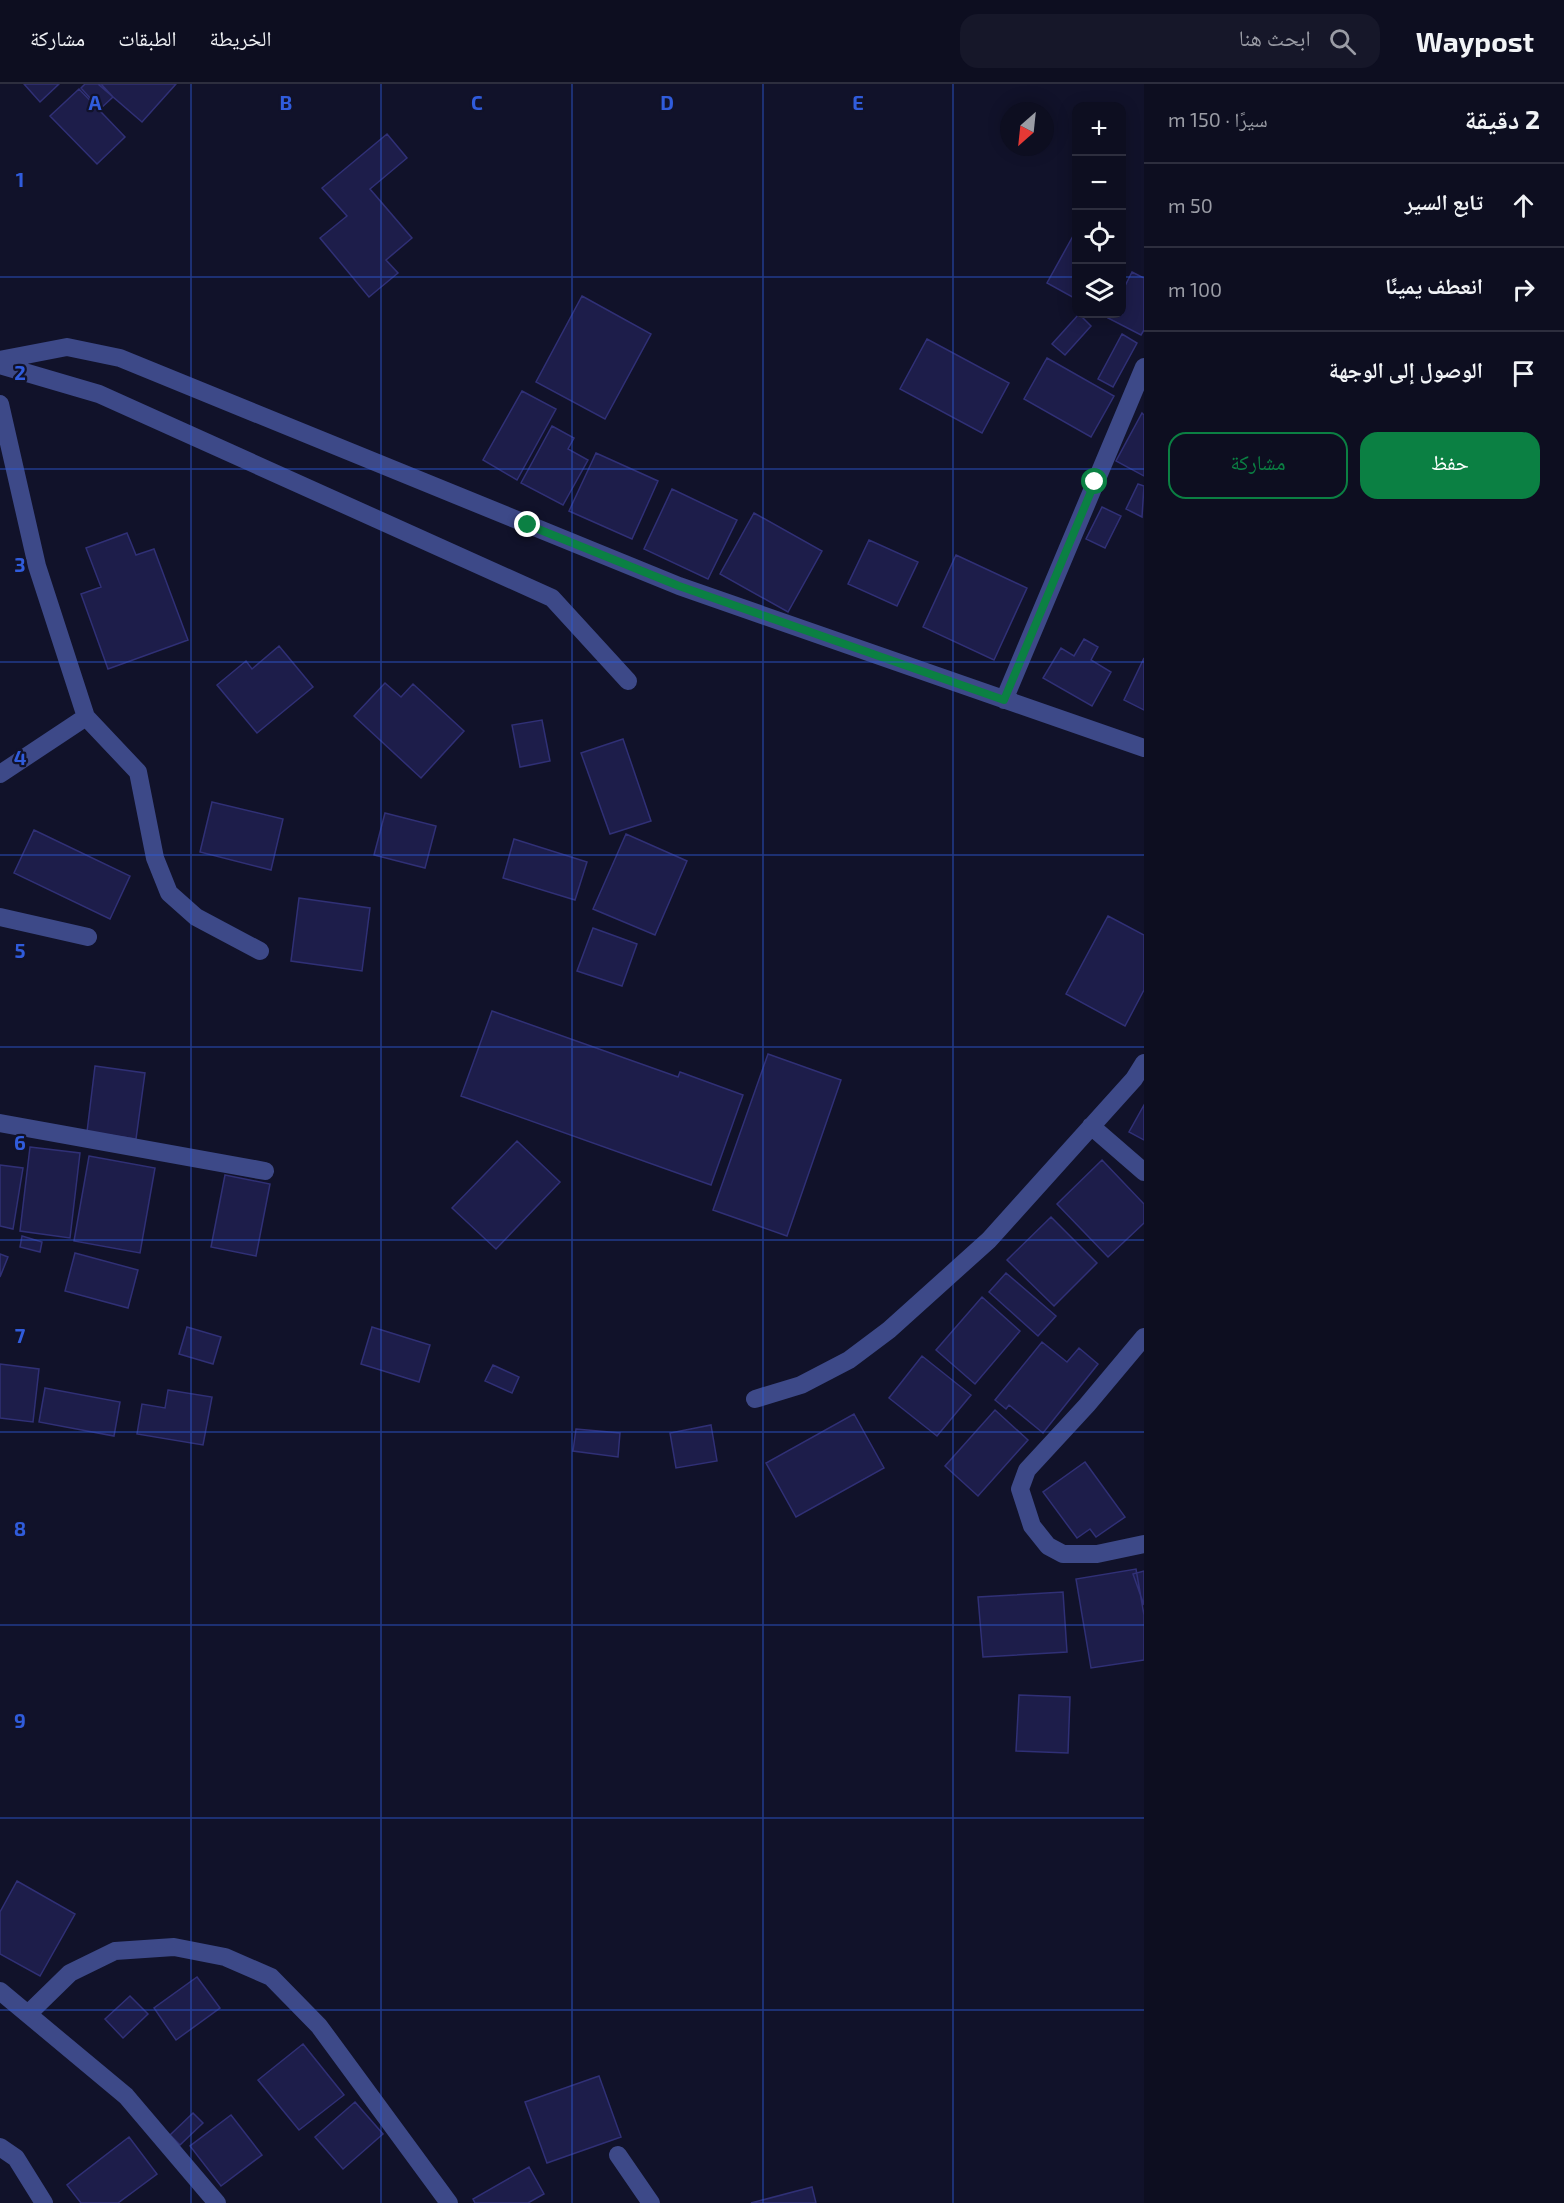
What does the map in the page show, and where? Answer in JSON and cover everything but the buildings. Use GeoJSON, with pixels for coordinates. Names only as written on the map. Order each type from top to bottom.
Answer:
{"type":"FeatureCollection","features":[{"type":"Feature","properties":{"kind":"street"},"geometry":{"type":"LineString","coordinates":[[0,360],[67,346],[120,358],[679,586],[1144,748]]}},
{"type":"Feature","properties":{"kind":"street"},"geometry":{"type":"LineString","coordinates":[[0,365],[99,394],[552,598],[628,681]]}},
{"type":"Feature","properties":{"kind":"street"},"geometry":{"type":"LineString","coordinates":[[1004,700],[1137,398],[1144,367]]}},
{"type":"Feature","properties":{"kind":"street"},"geometry":{"type":"LineString","coordinates":[[0,404],[37,566],[86,717],[138,772],[155,858],[170,893],[196,918],[260,951]]}},
{"type":"Feature","properties":{"kind":"street"},"geometry":{"type":"LineString","coordinates":[[0,774],[86,717]]}},
{"type":"Feature","properties":{"kind":"street"},"geometry":{"type":"LineString","coordinates":[[0,917],[88,937]]}},
{"type":"Feature","properties":{"kind":"street"},"geometry":{"type":"LineString","coordinates":[[755,1399],[801,1385],[849,1360],[889,1330],[989,1240],[1134,1079],[1144,1063]]}},
{"type":"Feature","properties":{"kind":"street"},"geometry":{"type":"LineString","coordinates":[[0,1123],[265,1171]]}},
{"type":"Feature","properties":{"kind":"street"},"geometry":{"type":"LineString","coordinates":[[1091,1126],[1144,1172]]}},
{"type":"Feature","properties":{"kind":"street"},"geometry":{"type":"LineString","coordinates":[[1144,1337],[1087,1405],[1027,1470],[1020,1488],[1032,1526],[1047,1546],[1063,1554],[1097,1554],[1144,1544]]}},
{"type":"Feature","properties":{"kind":"street"},"geometry":{"type":"LineString","coordinates":[[28,2014],[70,1973],[115,1951],[174,1947],[225,1957],[271,1977],[319,2026],[449,2203]]}},
{"type":"Feature","properties":{"kind":"street"},"geometry":{"type":"LineString","coordinates":[[0,1990],[126,2096],[217,2203]]}},
{"type":"Feature","properties":{"kind":"street"},"geometry":{"type":"LineString","coordinates":[[0,2147],[16,2158],[44,2203]]}},
{"type":"Feature","properties":{"kind":"street"},"geometry":{"type":"LineString","coordinates":[[618,2155],[651,2203]]}},
{"type":"Feature","properties":{"kind":"route"},"geometry":{"type":"LineString","coordinates":[[528,525],[679,586],[1004,700],[1095,482]]}}]}
